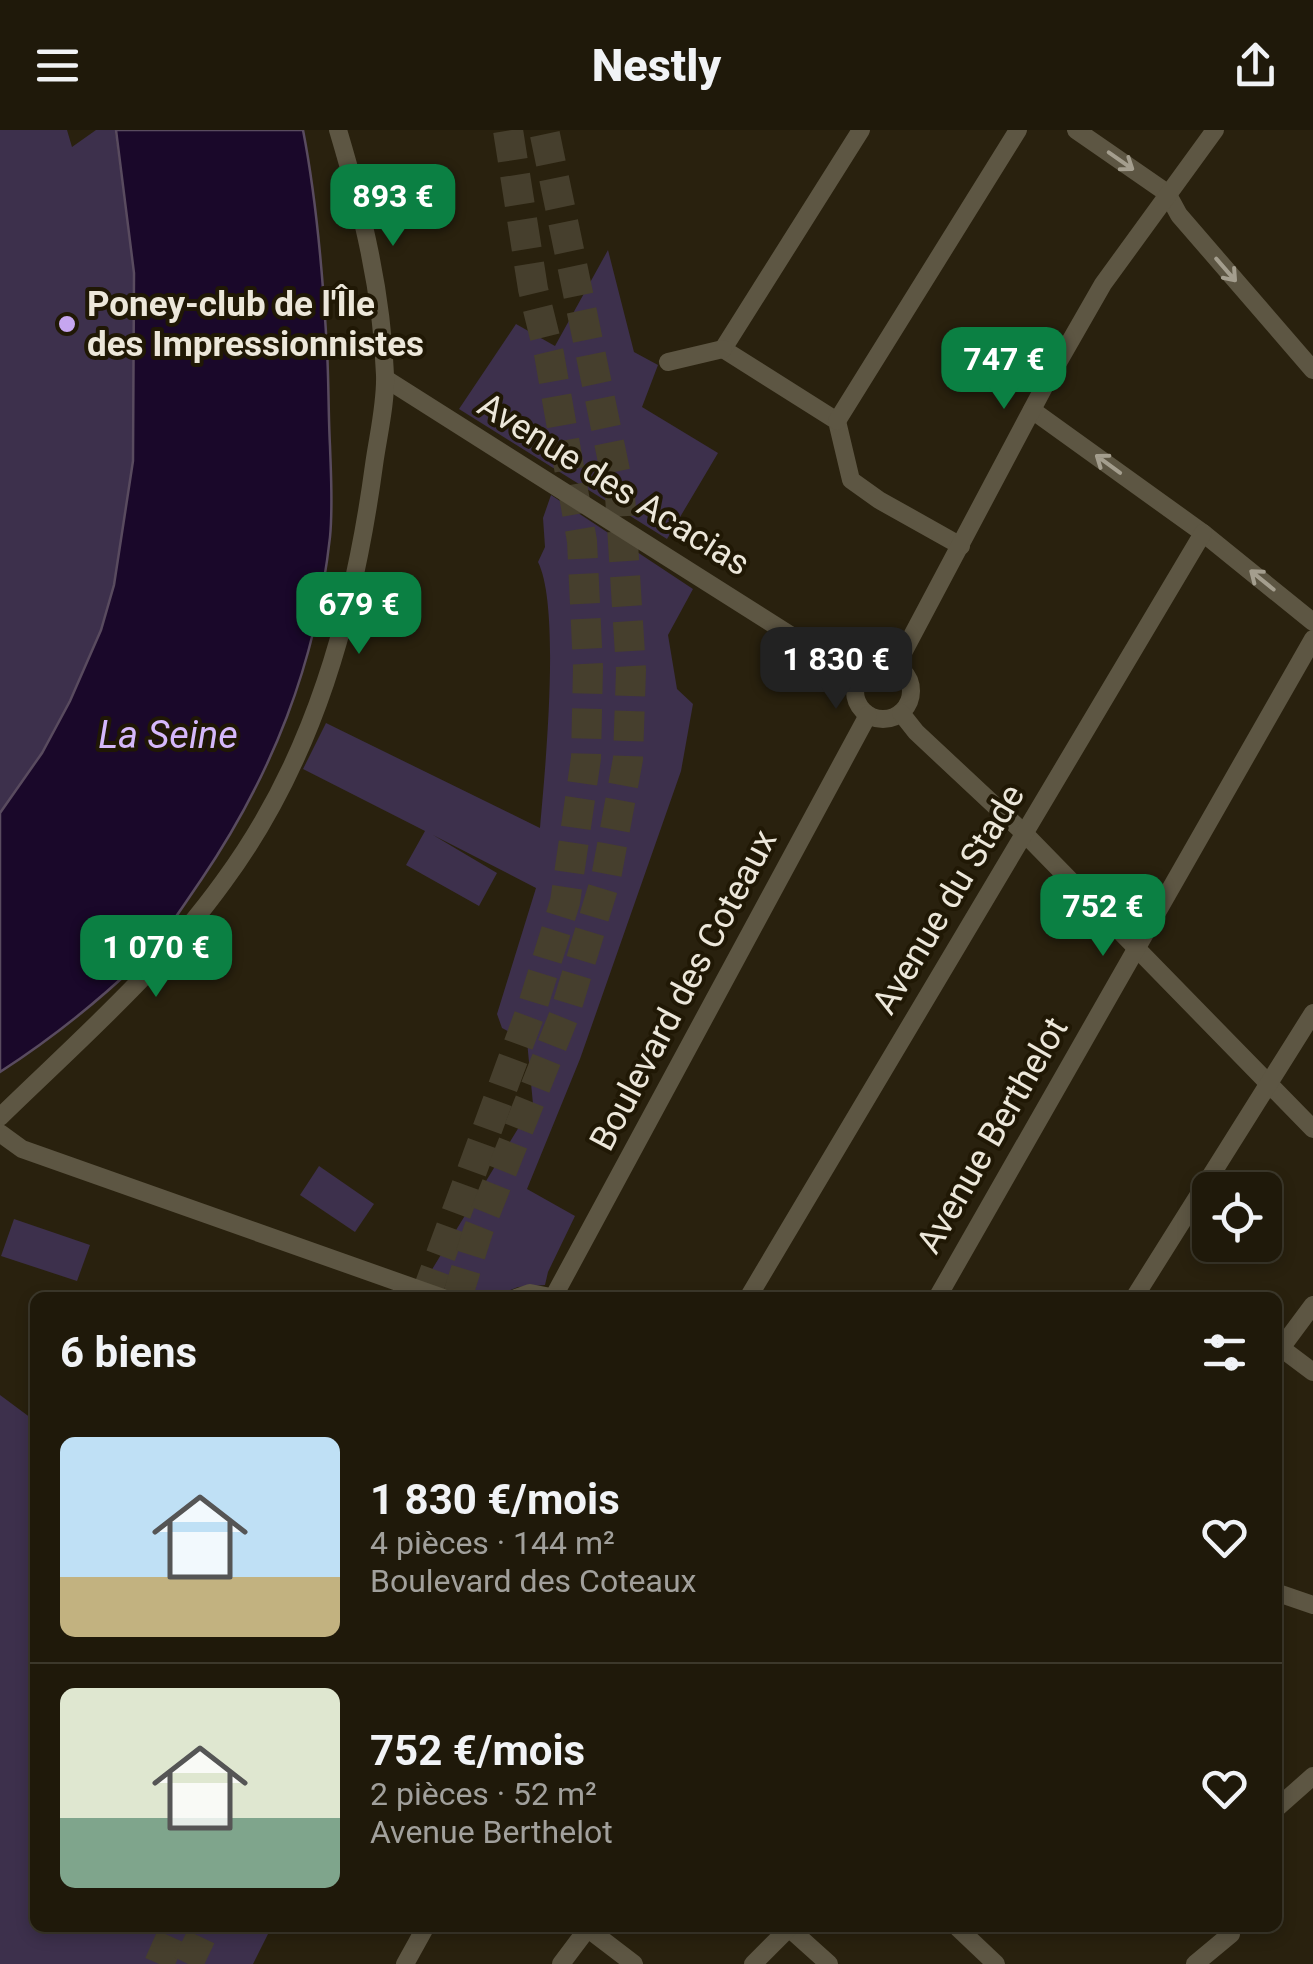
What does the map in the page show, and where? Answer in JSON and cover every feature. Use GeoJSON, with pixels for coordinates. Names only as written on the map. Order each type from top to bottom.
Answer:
{"type":"FeatureCollection","features":[{"type":"Feature","properties":{"kind":"street"},"geometry":{"type":"LineString","coordinates":[[0,1117],[158,965],[225,881],[272,807],[327,685],[354,585],[386,379],[379,301],[362,209],[338,130]]}},
{"type":"Feature","properties":{"kind":"street"},"geometry":{"type":"LineString","coordinates":[[668,362],[722,349],[861,130]]}},
{"type":"Feature","properties":{"kind":"street"},"geometry":{"type":"LineString","coordinates":[[837,421],[1018,130]]}},
{"type":"Feature","properties":{"kind":"street"},"geometry":{"type":"LineString","coordinates":[[1076,130],[1166,193],[1179,216],[1313,370]]}},
{"type":"Feature","properties":{"kind":"street"},"geometry":{"type":"LineString","coordinates":[[896,666],[1103,284],[1215,130]]}},
{"type":"Feature","properties":{"kind":"street"},"geometry":{"type":"LineString","coordinates":[[722,349],[837,421],[851,480],[961,546]]}},
{"type":"Feature","properties":{"kind":"street","name":"Avenue des Acacias"},"geometry":{"type":"LineString","coordinates":[[386,379],[858,678]]}},
{"type":"Feature","properties":{"kind":"street"},"geometry":{"type":"LineString","coordinates":[[1032,410],[1203,532],[1313,622]]}},
{"type":"Feature","properties":{"kind":"street","name":"Avenue du Stade"},"geometry":{"type":"LineString","coordinates":[[752,1292],[1203,532]]}},
{"type":"Feature","properties":{"kind":"street","name":"Avenue Berthelot"},"geometry":{"type":"LineString","coordinates":[[940,1292],[1313,639]]}},
{"type":"Feature","properties":{"kind":"street"},"geometry":{"type":"LineString","coordinates":[[879,663],[896,666],[904,671],[911,688],[907,706],[884,719],[868,715],[855,694],[858,678],[879,663]]}},
{"type":"Feature","properties":{"kind":"street"},"geometry":{"type":"LineString","coordinates":[[900,713],[1025,834],[1313,1129]]}},
{"type":"Feature","properties":{"kind":"street","name":"Boulevard des Coteaux"},"geometry":{"type":"LineString","coordinates":[[558,1292],[868,715]]}},
{"type":"Feature","properties":{"kind":"street"},"geometry":{"type":"LineString","coordinates":[[1138,1292],[1313,1013]]}},
{"type":"Feature","properties":{"kind":"street"},"geometry":{"type":"LineString","coordinates":[[0,1133],[22,1149],[425,1292]]}},
{"type":"Feature","properties":{"kind":"street"},"geometry":{"type":"LineString","coordinates":[[1282,1346],[1313,1305]]}},
{"type":"Feature","properties":{"kind":"street"},"geometry":{"type":"LineString","coordinates":[[1282,1352],[1313,1372]]}},
{"type":"Feature","properties":{"kind":"street"},"geometry":{"type":"LineString","coordinates":[[1282,1594],[1313,1605]]}},
{"type":"Feature","properties":{"kind":"street"},"geometry":{"type":"LineString","coordinates":[[1282,1803],[1313,1776]]}},
{"type":"Feature","properties":{"kind":"street"},"geometry":{"type":"LineString","coordinates":[[405,1964],[423,1932]]}},
{"type":"Feature","properties":{"kind":"street"},"geometry":{"type":"LineString","coordinates":[[561,1964],[585,1932]]}},
{"type":"Feature","properties":{"kind":"street"},"geometry":{"type":"LineString","coordinates":[[593,1932],[634,1964]]}},
{"type":"Feature","properties":{"kind":"street"},"geometry":{"type":"LineString","coordinates":[[753,1964],[785,1932]]}},
{"type":"Feature","properties":{"kind":"street"},"geometry":{"type":"LineString","coordinates":[[793,1932],[829,1964]]}},
{"type":"Feature","properties":{"kind":"street"},"geometry":{"type":"LineString","coordinates":[[962,1932],[996,1964]]}},
{"type":"Feature","properties":{"kind":"street"},"geometry":{"type":"LineString","coordinates":[[1195,1964],[1230,1932]]}},
{"type":"Feature","properties":{"kind":"shaded area"},"geometry":{"type":"Polygon","coordinates":[[[0,130],[67,130],[72,147],[96,130],[115,130],[134,274],[133,462],[114,586],[101,629],[70,701],[44,751],[0,813],[0,130]]]}},
{"type":"Feature","properties":{"kind":"shaded area"},"geometry":{"type":"Polygon","coordinates":[[[608,250],[634,352],[658,365],[642,407],[718,453],[667,539],[459,409],[516,324],[555,346],[608,250]]]}},
{"type":"Feature","properties":{"kind":"shaded area"},"geometry":{"type":"Polygon","coordinates":[[[551,495],[693,589],[668,635],[677,689],[693,704],[681,771],[580,1059],[527,1189],[575,1216],[545,1285],[478,1292],[428,1276],[533,1104],[527,1041],[502,1028],[497,1014],[536,888],[433,835],[497,873],[479,906],[406,865],[425,831],[303,769],[326,723],[540,828],[550,651],[545,584],[538,562],[545,547],[543,518],[551,495]]]}},
{"type":"Feature","properties":{"kind":"shaded area"},"geometry":{"type":"Polygon","coordinates":[[[319,1166],[374,1204],[355,1232],[300,1195],[319,1166]]]}},
{"type":"Feature","properties":{"kind":"shaded area"},"geometry":{"type":"Polygon","coordinates":[[[14,1219],[90,1245],[77,1281],[1,1256],[14,1219]]]}},
{"type":"Feature","properties":{"kind":"shaded area"},"geometry":{"type":"Polygon","coordinates":[[[0,1395],[30,1417],[30,1932],[269,1932],[253,1964],[0,1964],[0,1395]]]}},
{"type":"Feature","properties":{"kind":"water","name":"La Seine"},"geometry":{"type":"Polygon","coordinates":[[[116,130],[303,130],[315,206],[328,361],[330,537],[302,674],[269,759],[226,840],[179,913],[146,955],[71,1021],[0,1072],[0,813],[42,753],[101,630],[114,585],[133,461],[134,273],[116,130]]]}},
{"type":"Feature","properties":{"kind":"tunnel"},"geometry":{"type":"LineString","coordinates":[[427,1292],[533,1005],[565,902],[586,758],[588,667],[582,541],[549,354],[533,289],[508,130]]}},
{"type":"Feature","properties":{"kind":"tunnel"},"geometry":{"type":"LineString","coordinates":[[459,1292],[478,1231],[565,1013],[606,878],[628,759],[631,670],[620,495],[544,130]]}},
{"type":"Feature","properties":{"kind":"tunnel"},"geometry":{"type":"LineString","coordinates":[[159,1964],[173,1932]]}},
{"type":"Feature","properties":{"kind":"tunnel"},"geometry":{"type":"LineString","coordinates":[[188,1964],[203,1932]]}},
{"type":"Feature","properties":{"kind":"place","name":"Poney-club de l'Île des Impressionnistes"},"geometry":{"type":"Point","coordinates":[67,324]}}]}
